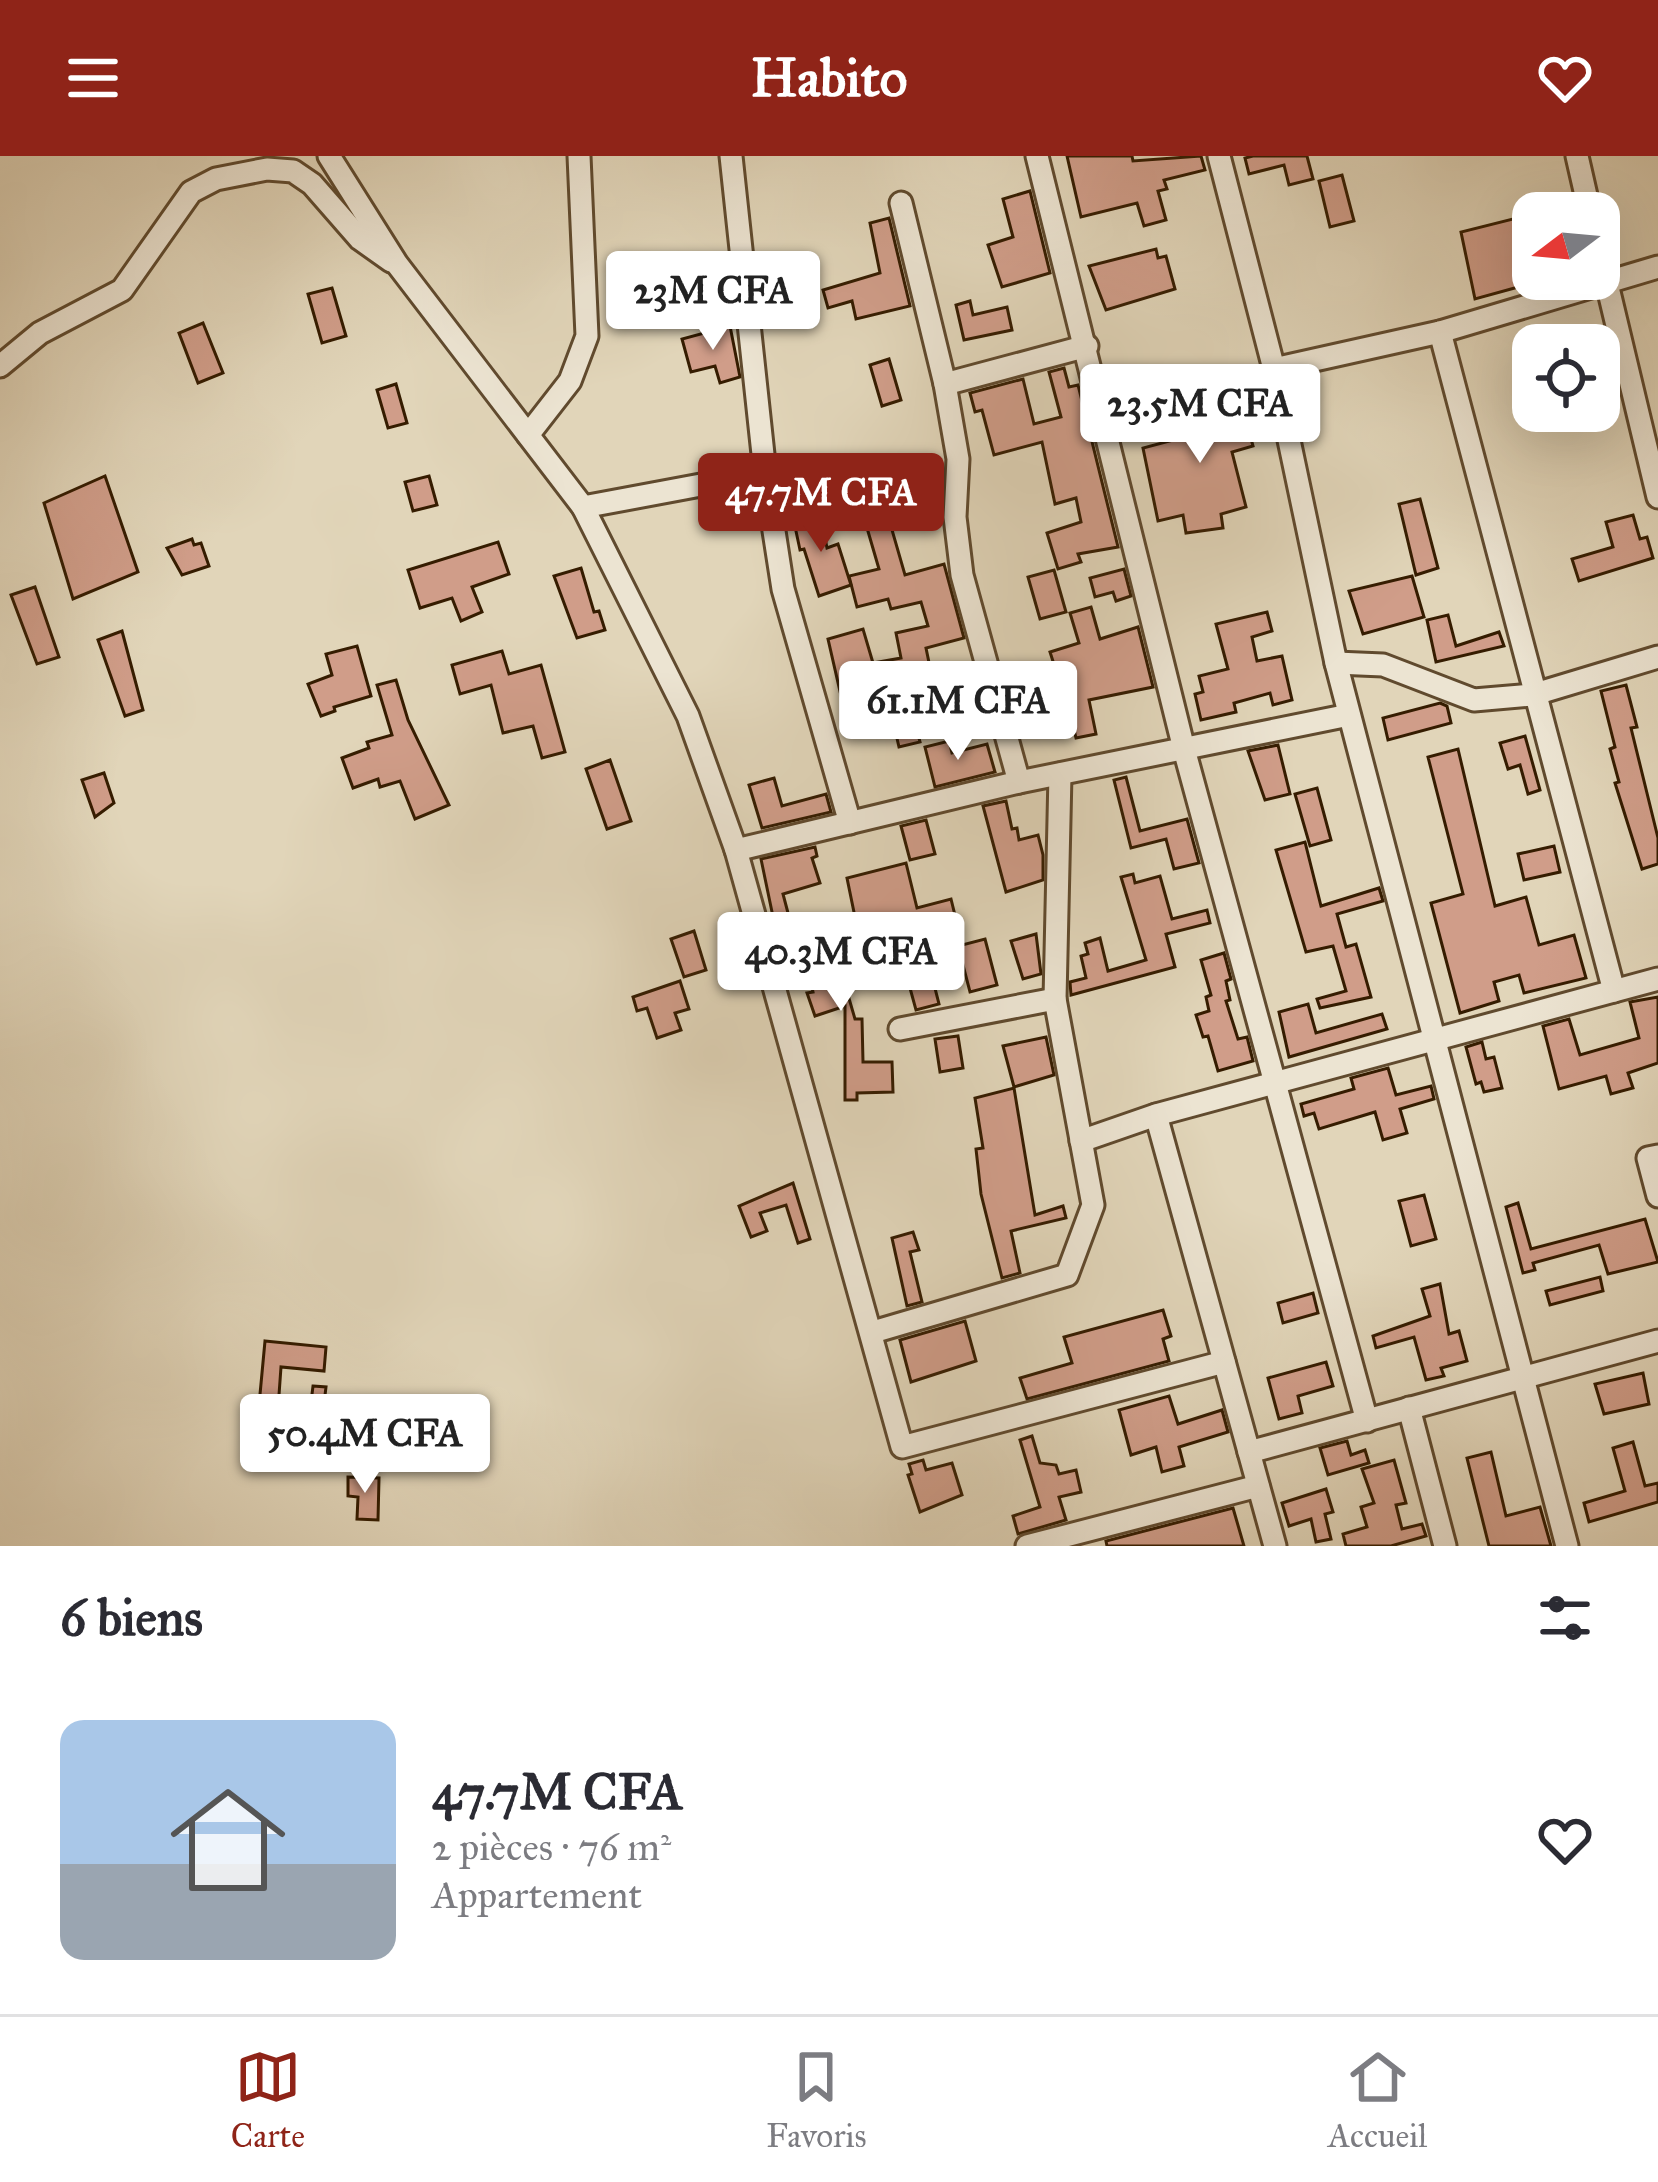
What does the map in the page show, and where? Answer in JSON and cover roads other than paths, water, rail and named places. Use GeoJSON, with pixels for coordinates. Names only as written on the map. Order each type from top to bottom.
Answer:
{"type":"FeatureCollection","features":[{"type":"Feature","properties":{"kind":"street"},"geometry":{"type":"LineString","coordinates":[[329,156],[397,264],[583,508],[688,716],[736,850],[902,1448],[1224,1362]]}},
{"type":"Feature","properties":{"kind":"street"},"geometry":{"type":"LineString","coordinates":[[528,435],[570,381],[587,336],[579,156]]}},
{"type":"Feature","properties":{"kind":"street"},"geometry":{"type":"LineString","coordinates":[[731,156],[765,473],[784,589],[850,823]]}},
{"type":"Feature","properties":{"kind":"street"},"geometry":{"type":"LineString","coordinates":[[1037,156],[1184,749],[1367,1421]]}},
{"type":"Feature","properties":{"kind":"street"},"geometry":{"type":"LineString","coordinates":[[1219,156],[1274,369],[1348,715],[1567,1546]]}},
{"type":"Feature","properties":{"kind":"street"},"geometry":{"type":"LineString","coordinates":[[1577,156],[1585,192]]}},
{"type":"Feature","properties":{"kind":"street"},"geometry":{"type":"LineString","coordinates":[[0,366],[40,334],[122,290],[191,192],[216,179],[267,169],[293,171],[312,184],[360,239],[397,264]]}},
{"type":"Feature","properties":{"kind":"street"},"geometry":{"type":"LineString","coordinates":[[901,203],[945,384],[958,459],[955,517],[962,574],[1019,782]]}},
{"type":"Feature","properties":{"kind":"street"},"geometry":{"type":"LineString","coordinates":[[1620,276],[1658,267]]}},
{"type":"Feature","properties":{"kind":"street"},"geometry":{"type":"LineString","coordinates":[[1274,369],[1440,332],[1542,300]]}},
{"type":"Feature","properties":{"kind":"street"},"geometry":{"type":"LineString","coordinates":[[1611,300],[1658,496]]}},
{"type":"Feature","properties":{"kind":"street"},"geometry":{"type":"LineString","coordinates":[[1440,332],[1532,695],[1614,991]]}},
{"type":"Feature","properties":{"kind":"street"},"geometry":{"type":"LineString","coordinates":[[945,384],[1087,346]]}},
{"type":"Feature","properties":{"kind":"street"},"geometry":{"type":"LineString","coordinates":[[583,508],[765,473]]}},
{"type":"Feature","properties":{"kind":"street"},"geometry":{"type":"LineString","coordinates":[[1336,663],[1383,665],[1474,700],[1532,695],[1658,657]]}},
{"type":"Feature","properties":{"kind":"street"},"geometry":{"type":"LineString","coordinates":[[736,850],[1019,782],[1348,715]]}},
{"type":"Feature","properties":{"kind":"street"},"geometry":{"type":"LineString","coordinates":[[873,1332],[1067,1275],[1093,1205],[1055,999],[1060,774]]}},
{"type":"Feature","properties":{"kind":"street"},"geometry":{"type":"LineString","coordinates":[[1081,1141],[1156,1115],[1658,980]]}},
{"type":"Feature","properties":{"kind":"street"},"geometry":{"type":"LineString","coordinates":[[900,1029],[1055,999]]}},
{"type":"Feature","properties":{"kind":"street"},"geometry":{"type":"LineString","coordinates":[[1156,1115],[1275,1546]]}},
{"type":"Feature","properties":{"kind":"street"},"geometry":{"type":"LineString","coordinates":[[1658,1156],[1648,1158],[1658,1196]]}},
{"type":"Feature","properties":{"kind":"street"},"geometry":{"type":"LineString","coordinates":[[1249,1452],[1658,1341]]}},
{"type":"Feature","properties":{"kind":"street"},"geometry":{"type":"LineString","coordinates":[[1409,1408],[1444,1546]]}},
{"type":"Feature","properties":{"kind":"street"},"geometry":{"type":"LineString","coordinates":[[1027,1546],[1258,1486]]}}]}
